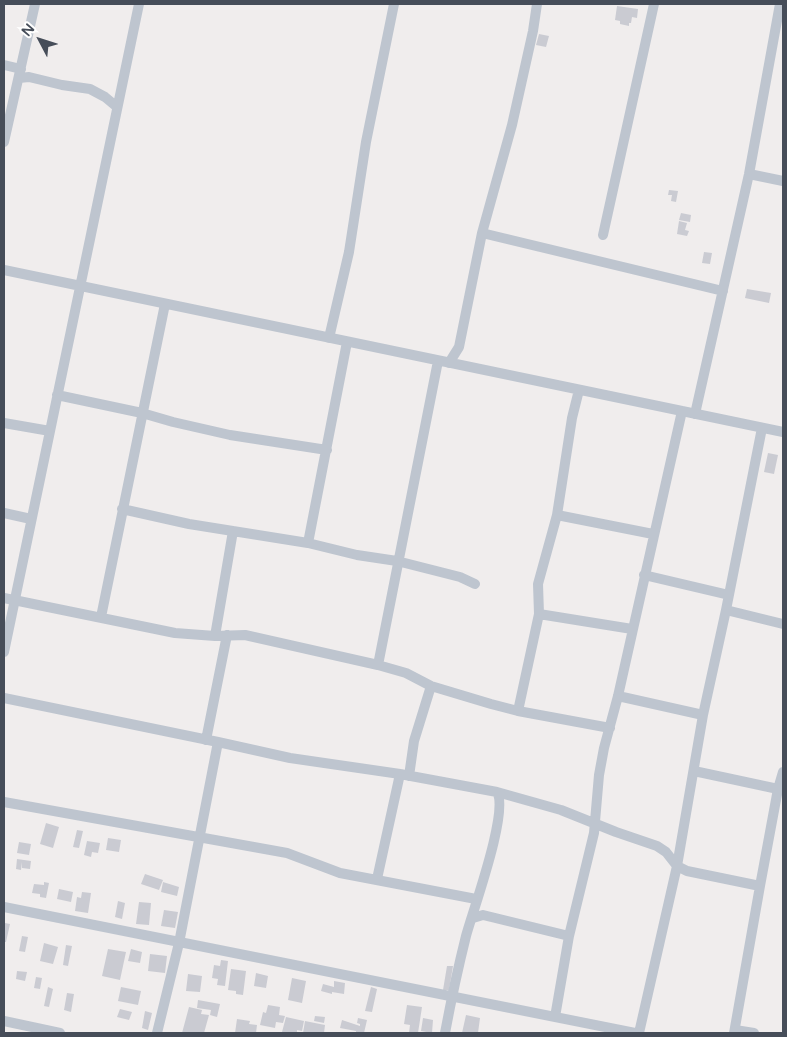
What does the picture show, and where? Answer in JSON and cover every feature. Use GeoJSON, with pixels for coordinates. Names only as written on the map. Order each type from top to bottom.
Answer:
{"type":"FeatureCollection","features":[{"type":"Feature","properties":{"kind":"street"},"geometry":{"type":"LineString","coordinates":[[4,142],[35,4]]}},
{"type":"Feature","properties":{"kind":"street"},"geometry":{"type":"LineString","coordinates":[[4,652],[139,4]]}},
{"type":"Feature","properties":{"kind":"street"},"geometry":{"type":"LineString","coordinates":[[329,338],[349,252],[366,142],[394,4]]}},
{"type":"Feature","properties":{"kind":"street"},"geometry":{"type":"LineString","coordinates":[[449,363],[459,347],[482,233],[512,125],[533,31],[537,4]]}},
{"type":"Feature","properties":{"kind":"street"},"geometry":{"type":"LineString","coordinates":[[603,235],[654,4]]}},
{"type":"Feature","properties":{"kind":"street"},"geometry":{"type":"LineString","coordinates":[[695,414],[749,174],[780,4]]}},
{"type":"Feature","properties":{"kind":"street"},"geometry":{"type":"LineString","coordinates":[[4,65],[29,77],[62,85],[90,88],[117,107]]}},
{"type":"Feature","properties":{"kind":"street"},"geometry":{"type":"LineString","coordinates":[[749,174],[783,181]]}},
{"type":"Feature","properties":{"kind":"street"},"geometry":{"type":"LineString","coordinates":[[482,233],[722,291]]}},
{"type":"Feature","properties":{"kind":"street"},"geometry":{"type":"LineString","coordinates":[[4,270],[783,432]]}},
{"type":"Feature","properties":{"kind":"street"},"geometry":{"type":"LineString","coordinates":[[101,617],[165,304]]}},
{"type":"Feature","properties":{"kind":"street"},"geometry":{"type":"LineString","coordinates":[[308,543],[347,342]]}},
{"type":"Feature","properties":{"kind":"street"},"geometry":{"type":"LineString","coordinates":[[459,347],[469,367]]}},
{"type":"Feature","properties":{"kind":"street"},"geometry":{"type":"LineString","coordinates":[[378,665],[438,360]]}},
{"type":"Feature","properties":{"kind":"street"},"geometry":{"type":"LineString","coordinates":[[518,711],[539,614],[538,584],[558,515],[570,428],[579,390]]}},
{"type":"Feature","properties":{"kind":"street"},"geometry":{"type":"LineString","coordinates":[[57,395],[142,413],[230,435],[327,450]]}},
{"type":"Feature","properties":{"kind":"street"},"geometry":{"type":"LineString","coordinates":[[555,1017],[568,936],[591,850],[599,775],[682,411]]}},
{"type":"Feature","properties":{"kind":"street"},"geometry":{"type":"LineString","coordinates":[[4,423],[50,432]]}},
{"type":"Feature","properties":{"kind":"street"},"geometry":{"type":"LineString","coordinates":[[4,907],[451,998],[637,1033],[677,866],[703,715],[762,428]]}},
{"type":"Feature","properties":{"kind":"street"},"geometry":{"type":"LineString","coordinates":[[122,509],[189,524],[308,543],[357,555],[397,561],[460,577],[475,584]]}},
{"type":"Feature","properties":{"kind":"street"},"geometry":{"type":"LineString","coordinates":[[4,513],[32,519]]}},
{"type":"Feature","properties":{"kind":"street"},"geometry":{"type":"LineString","coordinates":[[558,515],[653,534]]}},
{"type":"Feature","properties":{"kind":"street"},"geometry":{"type":"LineString","coordinates":[[215,636],[233,531]]}},
{"type":"Feature","properties":{"kind":"street"},"geometry":{"type":"LineString","coordinates":[[644,575],[729,595]]}},
{"type":"Feature","properties":{"kind":"street"},"geometry":{"type":"LineString","coordinates":[[4,598],[176,632],[215,636],[245,635],[378,665],[406,673],[431,686],[518,711],[610,728]]}},
{"type":"Feature","properties":{"kind":"street"},"geometry":{"type":"LineString","coordinates":[[726,610],[783,624]]}},
{"type":"Feature","properties":{"kind":"street"},"geometry":{"type":"LineString","coordinates":[[539,614],[632,629]]}},
{"type":"Feature","properties":{"kind":"street"},"geometry":{"type":"LineString","coordinates":[[206,740],[226,635]]}},
{"type":"Feature","properties":{"kind":"street"},"geometry":{"type":"LineString","coordinates":[[377,879],[404,775],[431,686]]}},
{"type":"Feature","properties":{"kind":"street"},"geometry":{"type":"LineString","coordinates":[[618,696],[703,715]]}},
{"type":"Feature","properties":{"kind":"street"},"geometry":{"type":"LineString","coordinates":[[4,698],[290,758],[404,775],[497,792],[538,802],[657,846],[666,852],[677,866],[687,872],[760,886]]}},
{"type":"Feature","properties":{"kind":"street"},"geometry":{"type":"LineString","coordinates":[[157,1033],[179,943],[218,742]]}},
{"type":"Feature","properties":{"kind":"street"},"geometry":{"type":"LineString","coordinates":[[694,771],[778,789]]}},
{"type":"Feature","properties":{"kind":"street"},"geometry":{"type":"LineString","coordinates":[[754,1033],[734,1032],[778,789],[783,772]]}},
{"type":"Feature","properties":{"kind":"street"},"geometry":{"type":"LineString","coordinates":[[445,1033],[466,935],[477,910],[496,832],[500,803],[497,792]]}},
{"type":"Feature","properties":{"kind":"street"},"geometry":{"type":"LineString","coordinates":[[4,802],[287,853],[340,873],[377,879],[568,936]]}},
{"type":"Feature","properties":{"kind":"street"},"geometry":{"type":"LineString","coordinates":[[4,1021],[60,1033]]}},
{"type":"Feature","properties":{"kind":"building"},"geometry":{"type":"Polygon","coordinates":[[[617,6],[638,9],[637,18],[632,17],[629,26],[620,24],[620,21],[615,20],[617,6]]]}},
{"type":"Feature","properties":{"kind":"building"},"geometry":{"type":"Polygon","coordinates":[[[539,34],[549,36],[546,47],[536,45],[539,34]]]}},
{"type":"Feature","properties":{"kind":"building"},"geometry":{"type":"Polygon","coordinates":[[[669,190],[678,191],[676,202],[671,201],[672,195],[668,195],[669,190]]]}},
{"type":"Feature","properties":{"kind":"building"},"geometry":{"type":"Polygon","coordinates":[[[681,213],[691,215],[690,222],[679,220],[681,213]]]}},
{"type":"Feature","properties":{"kind":"building"},"geometry":{"type":"Polygon","coordinates":[[[679,221],[687,223],[685,230],[689,231],[687,236],[677,234],[679,221]]]}},
{"type":"Feature","properties":{"kind":"building"},"geometry":{"type":"Polygon","coordinates":[[[704,252],[712,253],[710,264],[702,263],[704,252]]]}},
{"type":"Feature","properties":{"kind":"building"},"geometry":{"type":"Polygon","coordinates":[[[747,289],[771,293],[769,303],[745,298],[747,289]]]}},
{"type":"Feature","properties":{"kind":"building"},"geometry":{"type":"Polygon","coordinates":[[[768,453],[778,455],[774,474],[764,472],[768,453]]]}},
{"type":"Feature","properties":{"kind":"building"},"geometry":{"type":"Polygon","coordinates":[[[46,823],[59,827],[53,848],[40,844],[46,823]]]}},
{"type":"Feature","properties":{"kind":"building"},"geometry":{"type":"Polygon","coordinates":[[[77,830],[83,831],[79,848],[73,847],[77,830]]]}},
{"type":"Feature","properties":{"kind":"building"},"geometry":{"type":"Polygon","coordinates":[[[108,838],[121,840],[119,852],[106,850],[108,838]]]}},
{"type":"Feature","properties":{"kind":"building"},"geometry":{"type":"Polygon","coordinates":[[[87,841],[100,843],[98,853],[92,852],[91,857],[84,855],[87,841]]]}},
{"type":"Feature","properties":{"kind":"building"},"geometry":{"type":"Polygon","coordinates":[[[19,842],[31,844],[29,855],[17,853],[19,842]]]}},
{"type":"Feature","properties":{"kind":"building"},"geometry":{"type":"Polygon","coordinates":[[[17,859],[31,861],[30,869],[22,868],[22,862],[21,870],[16,869],[17,859]]]}},
{"type":"Feature","properties":{"kind":"building"},"geometry":{"type":"Polygon","coordinates":[[[145,874],[163,880],[159,890],[141,884],[145,874]]]}},
{"type":"Feature","properties":{"kind":"building"},"geometry":{"type":"Polygon","coordinates":[[[44,882],[49,883],[46,898],[40,897],[40,894],[32,893],[34,884],[44,885],[44,882]]]}},
{"type":"Feature","properties":{"kind":"building"},"geometry":{"type":"Polygon","coordinates":[[[163,882],[179,887],[177,896],[161,892],[163,882]]]}},
{"type":"Feature","properties":{"kind":"building"},"geometry":{"type":"Polygon","coordinates":[[[59,889],[73,892],[71,902],[57,899],[59,889]]]}},
{"type":"Feature","properties":{"kind":"building"},"geometry":{"type":"Polygon","coordinates":[[[82,892],[91,893],[88,913],[75,911],[77,897],[81,898],[82,892]]]}},
{"type":"Feature","properties":{"kind":"building"},"geometry":{"type":"Polygon","coordinates":[[[118,901],[125,903],[122,919],[115,917],[118,901]]]}},
{"type":"Feature","properties":{"kind":"building"},"geometry":{"type":"Polygon","coordinates":[[[139,902],[151,903],[149,925],[136,924],[139,902]]]}},
{"type":"Feature","properties":{"kind":"building"},"geometry":{"type":"Polygon","coordinates":[[[164,910],[178,912],[175,928],[161,926],[164,910]]]}},
{"type":"Feature","properties":{"kind":"building"},"geometry":{"type":"Polygon","coordinates":[[[5,923],[10,924],[6,942],[4,942],[5,923]]]}},
{"type":"Feature","properties":{"kind":"building"},"geometry":{"type":"Polygon","coordinates":[[[22,936],[28,937],[25,952],[19,951],[22,936]]]}},
{"type":"Feature","properties":{"kind":"building"},"geometry":{"type":"Polygon","coordinates":[[[44,943],[58,947],[53,964],[40,961],[44,943]]]}},
{"type":"Feature","properties":{"kind":"building"},"geometry":{"type":"Polygon","coordinates":[[[66,945],[72,946],[68,966],[63,965],[66,945]]]}},
{"type":"Feature","properties":{"kind":"building"},"geometry":{"type":"Polygon","coordinates":[[[108,949],[126,952],[120,980],[102,976],[108,949]]]}},
{"type":"Feature","properties":{"kind":"building"},"geometry":{"type":"Polygon","coordinates":[[[131,949],[142,952],[140,963],[128,961],[131,949]]]}},
{"type":"Feature","properties":{"kind":"building"},"geometry":{"type":"Polygon","coordinates":[[[150,954],[167,956],[165,973],[148,971],[150,954]]]}},
{"type":"Feature","properties":{"kind":"building"},"geometry":{"type":"Polygon","coordinates":[[[221,960],[228,961],[225,986],[217,985],[218,979],[212,978],[214,965],[220,966],[221,960]]]}},
{"type":"Feature","properties":{"kind":"building"},"geometry":{"type":"Polygon","coordinates":[[[447,966],[453,966],[449,990],[443,990],[447,966]]]}},
{"type":"Feature","properties":{"kind":"building"},"geometry":{"type":"Polygon","coordinates":[[[231,969],[246,971],[243,995],[236,994],[236,991],[228,990],[231,969]]]}},
{"type":"Feature","properties":{"kind":"building"},"geometry":{"type":"Polygon","coordinates":[[[17,971],[27,972],[25,981],[16,979],[17,971]]]}},
{"type":"Feature","properties":{"kind":"building"},"geometry":{"type":"Polygon","coordinates":[[[256,973],[268,976],[266,988],[254,986],[256,973]]]}},
{"type":"Feature","properties":{"kind":"building"},"geometry":{"type":"Polygon","coordinates":[[[188,974],[202,976],[200,992],[186,991],[188,974]]]}},
{"type":"Feature","properties":{"kind":"building"},"geometry":{"type":"Polygon","coordinates":[[[36,977],[42,978],[40,989],[34,988],[36,977]]]}},
{"type":"Feature","properties":{"kind":"building"},"geometry":{"type":"Polygon","coordinates":[[[292,978],[306,981],[302,1003],[288,1000],[292,978]]]}},
{"type":"Feature","properties":{"kind":"building"},"geometry":{"type":"Polygon","coordinates":[[[334,981],[345,983],[344,994],[332,992],[332,994],[321,991],[323,984],[334,987],[334,981]]]}},
{"type":"Feature","properties":{"kind":"building"},"geometry":{"type":"Polygon","coordinates":[[[48,987],[53,989],[49,1007],[44,1006],[48,987]]]}},
{"type":"Feature","properties":{"kind":"building"},"geometry":{"type":"Polygon","coordinates":[[[121,987],[141,991],[138,1005],[118,1001],[121,987]]]}},
{"type":"Feature","properties":{"kind":"building"},"geometry":{"type":"Polygon","coordinates":[[[371,987],[377,989],[372,1012],[365,1011],[371,987]]]}},
{"type":"Feature","properties":{"kind":"building"},"geometry":{"type":"Polygon","coordinates":[[[67,993],[74,994],[71,1012],[64,1010],[67,993]]]}},
{"type":"Feature","properties":{"kind":"building"},"geometry":{"type":"Polygon","coordinates":[[[198,1000],[220,1004],[217,1017],[210,1015],[211,1010],[197,1008],[198,1000]]]}},
{"type":"Feature","properties":{"kind":"building"},"geometry":{"type":"Polygon","coordinates":[[[268,1005],[280,1007],[279,1015],[285,1016],[283,1023],[276,1022],[275,1028],[260,1025],[263,1012],[266,1013],[268,1005]]]}},
{"type":"Feature","properties":{"kind":"building"},"geometry":{"type":"Polygon","coordinates":[[[407,1005],[422,1007],[418,1033],[409,1033],[410,1025],[404,1024],[407,1005]]]}},
{"type":"Feature","properties":{"kind":"building"},"geometry":{"type":"Polygon","coordinates":[[[189,1007],[202,1010],[201,1014],[209,1015],[204,1033],[182,1033],[189,1007]]]}},
{"type":"Feature","properties":{"kind":"building"},"geometry":{"type":"Polygon","coordinates":[[[120,1009],[132,1012],[129,1020],[117,1017],[120,1009]]]}},
{"type":"Feature","properties":{"kind":"building"},"geometry":{"type":"Polygon","coordinates":[[[145,1011],[152,1013],[148,1030],[142,1028],[145,1011]]]}},
{"type":"Feature","properties":{"kind":"building"},"geometry":{"type":"Polygon","coordinates":[[[466,1015],[480,1018],[478,1033],[462,1033],[466,1015]]]}},
{"type":"Feature","properties":{"kind":"building"},"geometry":{"type":"Polygon","coordinates":[[[315,1016],[325,1017],[324,1023],[314,1021],[315,1016]]]}},
{"type":"Feature","properties":{"kind":"building"},"geometry":{"type":"Polygon","coordinates":[[[286,1017],[304,1021],[302,1031],[297,1030],[297,1033],[282,1032],[286,1017]]]}},
{"type":"Feature","properties":{"kind":"building"},"geometry":{"type":"Polygon","coordinates":[[[358,1018],[367,1020],[364,1033],[356,1033],[356,1031],[340,1028],[342,1020],[360,1026],[357,1023],[358,1018]]]}},
{"type":"Feature","properties":{"kind":"building"},"geometry":{"type":"Polygon","coordinates":[[[423,1018],[433,1020],[432,1033],[421,1031],[423,1018]]]}},
{"type":"Feature","properties":{"kind":"building"},"geometry":{"type":"Polygon","coordinates":[[[237,1019],[250,1021],[249,1024],[257,1025],[256,1033],[235,1033],[237,1019]]]}},
{"type":"Feature","properties":{"kind":"building"},"geometry":{"type":"Polygon","coordinates":[[[305,1021],[325,1025],[324,1033],[303,1033],[305,1021]]]}}]}
